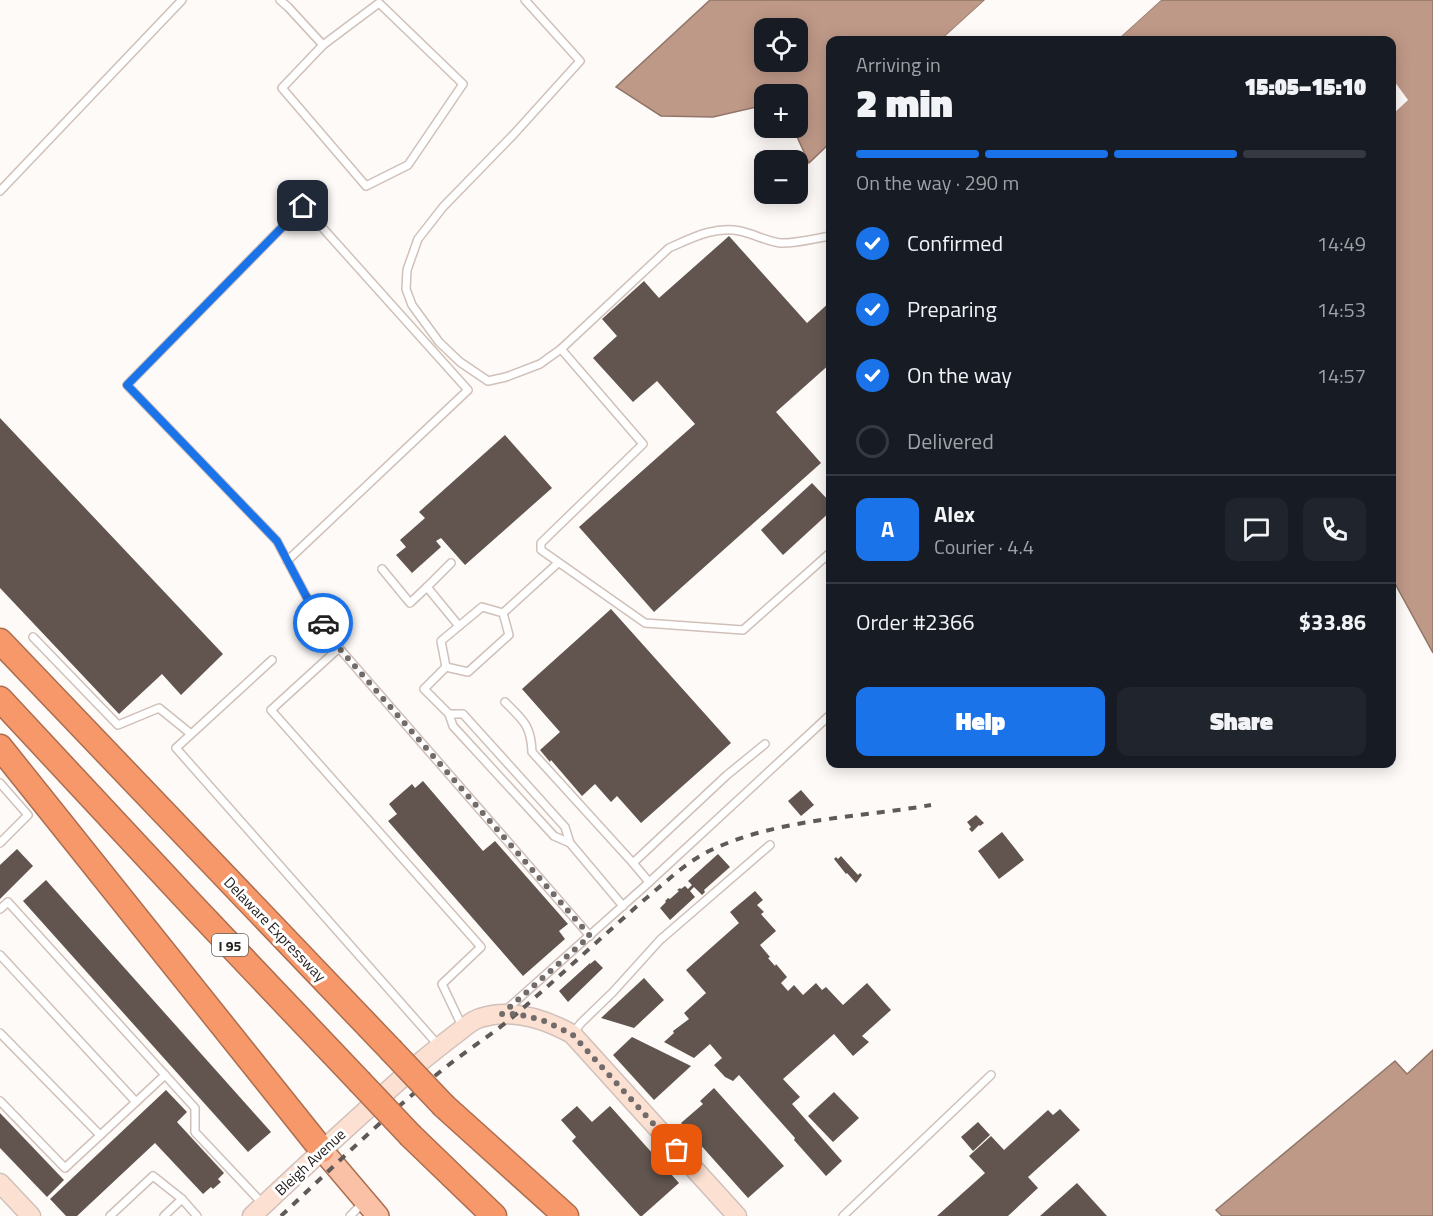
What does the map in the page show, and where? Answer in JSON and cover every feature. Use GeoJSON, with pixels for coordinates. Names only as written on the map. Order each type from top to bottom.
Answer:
{"type":"FeatureCollection","features":[{"type":"Feature","properties":{"kind":"highway","name":"Delaware Expressway"},"geometry":{"type":"LineString","coordinates":[[0,641],[550,1216]]}},
{"type":"Feature","properties":{"kind":"highway","name":"I 95"},"geometry":{"type":"LineString","coordinates":[[0,699],[411,1136],[494,1216]]}},
{"type":"Feature","properties":{"kind":"highway"},"geometry":{"type":"LineString","coordinates":[[0,747],[322,1150]]}},
{"type":"Feature","properties":{"kind":"highway"},"geometry":{"type":"LineString","coordinates":[[444,1106],[566,1216]]}},
{"type":"Feature","properties":{"kind":"main road"},"geometry":{"type":"LineString","coordinates":[[439,1046],[478,1018],[502,1014],[517,1014],[542,1020],[572,1034],[737,1216]]}},
{"type":"Feature","properties":{"kind":"main road","name":"Bleigh Avenue"},"geometry":{"type":"LineString","coordinates":[[258,1210],[439,1046]]}},
{"type":"Feature","properties":{"kind":"main road"},"geometry":{"type":"LineString","coordinates":[[322,1150],[371,1208]]}},
{"type":"Feature","properties":{"kind":"main road"},"geometry":{"type":"LineString","coordinates":[[0,1183],[31,1216]]}},
{"type":"Feature","properties":{"kind":"lane"},"geometry":{"type":"LineString","coordinates":[[0,191],[182,0]]}},
{"type":"Feature","properties":{"kind":"lane"},"geometry":{"type":"LineString","coordinates":[[280,0],[323,45]]}},
{"type":"Feature","properties":{"kind":"lane"},"geometry":{"type":"LineString","coordinates":[[525,0],[580,61],[514,134],[442,207],[418,239],[407,270],[406,289],[412,305],[439,342],[460,362],[488,381],[540,364],[561,349],[669,248],[708,232],[728,230],[742,232],[783,243],[826,237]]}},
{"type":"Feature","properties":{"kind":"lane"},"geometry":{"type":"LineString","coordinates":[[379,3],[463,84],[408,165],[366,186],[282,88],[323,45],[379,3]]}},
{"type":"Feature","properties":{"kind":"lane"},"geometry":{"type":"LineString","coordinates":[[287,561],[468,390],[303,206],[127,385],[277,541],[287,561],[306,596],[339,648],[590,936]]}},
{"type":"Feature","properties":{"kind":"lane"},"geometry":{"type":"LineString","coordinates":[[561,349],[643,444],[541,543],[541,550],[645,623],[743,630],[826,556]]}},
{"type":"Feature","properties":{"kind":"lane"},"geometry":{"type":"LineString","coordinates":[[382,569],[410,603],[451,563]]}},
{"type":"Feature","properties":{"kind":"lane"},"geometry":{"type":"LineString","coordinates":[[504,613],[558,563]]}},
{"type":"Feature","properties":{"kind":"lane"},"geometry":{"type":"LineString","coordinates":[[427,587],[459,626]]}},
{"type":"Feature","properties":{"kind":"lane"},"geometry":{"type":"LineString","coordinates":[[446,667],[441,641],[482,607],[504,613]]}},
{"type":"Feature","properties":{"kind":"lane"},"geometry":{"type":"LineString","coordinates":[[446,667],[468,672],[509,635],[504,613]]}},
{"type":"Feature","properties":{"kind":"lane"},"geometry":{"type":"LineString","coordinates":[[33,637],[118,724],[159,708],[190,734]]}},
{"type":"Feature","properties":{"kind":"lane"},"geometry":{"type":"LineString","coordinates":[[339,648],[271,710],[481,947],[442,984],[463,1028]]}},
{"type":"Feature","properties":{"kind":"lane"},"geometry":{"type":"LineString","coordinates":[[272,660],[176,748],[439,1046]]}},
{"type":"Feature","properties":{"kind":"lane"},"geometry":{"type":"LineString","coordinates":[[446,667],[424,689],[450,714],[453,726],[554,836],[570,843]]}},
{"type":"Feature","properties":{"kind":"lane"},"geometry":{"type":"LineString","coordinates":[[505,702],[524,721],[532,738],[532,753],[649,882]]}},
{"type":"Feature","properties":{"kind":"lane"},"geometry":{"type":"LineString","coordinates":[[450,714],[463,714],[566,827],[570,843],[623,906]]}},
{"type":"Feature","properties":{"kind":"lane"},"geometry":{"type":"LineString","coordinates":[[502,1014],[826,719]]}},
{"type":"Feature","properties":{"kind":"lane"},"geometry":{"type":"LineString","coordinates":[[633,863],[765,744]]}},
{"type":"Feature","properties":{"kind":"lane"},"geometry":{"type":"LineString","coordinates":[[0,783],[28,814],[0,843]]}},
{"type":"Feature","properties":{"kind":"lane"},"geometry":{"type":"LineString","coordinates":[[572,1034],[660,940],[770,845]]}},
{"type":"Feature","properties":{"kind":"lane"},"geometry":{"type":"LineString","coordinates":[[0,909],[8,902],[195,1108],[195,1132],[258,1210]]}},
{"type":"Feature","properties":{"kind":"lane"},"geometry":{"type":"LineString","coordinates":[[0,955],[136,1102]]}},
{"type":"Feature","properties":{"kind":"lane"},"geometry":{"type":"LineString","coordinates":[[0,1033],[100,1135]]}},
{"type":"Feature","properties":{"kind":"lane"},"geometry":{"type":"LineString","coordinates":[[843,1216],[991,1074]]}},
{"type":"Feature","properties":{"kind":"lane"},"geometry":{"type":"LineString","coordinates":[[0,1101],[65,1168],[165,1075]]}},
{"type":"Feature","properties":{"kind":"lane"},"geometry":{"type":"LineString","coordinates":[[110,1216],[153,1176],[182,1199],[197,1216]]}},
{"type":"Feature","properties":{"kind":"lane"},"geometry":{"type":"LineString","coordinates":[[164,1216],[182,1199]]}},
{"type":"Feature","properties":{"kind":"lane"},"geometry":{"type":"LineString","coordinates":[[350,1216],[371,1208]]}},
{"type":"Feature","properties":{"kind":"shaded area"},"geometry":{"type":"Polygon","coordinates":[[[710,0],[985,0],[945,36],[826,36],[826,147],[809,163],[808,150],[803,150],[798,138],[808,138],[808,84],[754,84],[754,108],[713,117],[661,116],[616,87],[710,0]]]}},
{"type":"Feature","properties":{"kind":"shaded area"},"geometry":{"type":"Polygon","coordinates":[[[1161,0],[1433,0],[1433,653],[1396,585],[1396,36],[1121,36],[1161,0]]]}},
{"type":"Feature","properties":{"kind":"shaded area"},"geometry":{"type":"Polygon","coordinates":[[[1433,1050],[1433,1216],[1222,1216],[1216,1210],[1395,1061],[1407,1074],[1433,1050]]]}},
{"type":"Feature","properties":{"kind":"pier"},"geometry":{"type":"Polygon","coordinates":[[[985,0],[988,0],[949,36],[945,36],[985,0]]]}},
{"type":"Feature","properties":{"kind":"pier"},"geometry":{"type":"Polygon","coordinates":[[[1156,0],[1161,0],[1121,36],[1118,36],[1156,0]]]}},
{"type":"Feature","properties":{"kind":"pier"},"geometry":{"type":"Polygon","coordinates":[[[1396,84],[1408,100],[1396,111],[1396,84]]]}},
{"type":"Feature","properties":{"kind":"building"},"geometry":{"type":"Polygon","coordinates":[[[729,236],[807,323],[826,306],[826,367],[776,412],[821,463],[654,612],[579,527],[695,424],[657,381],[633,402],[593,358],[617,336],[602,319],[644,281],[659,298],[729,236]]]}},
{"type":"Feature","properties":{"kind":"building"},"geometry":{"type":"Polygon","coordinates":[[[0,418],[223,654],[181,695],[162,674],[119,714],[0,588],[0,418]]]}},
{"type":"Feature","properties":{"kind":"building"},"geometry":{"type":"Polygon","coordinates":[[[505,435],[552,488],[465,565],[441,538],[436,541],[441,547],[412,573],[396,555],[406,547],[400,540],[425,518],[419,512],[505,435]]]}},
{"type":"Feature","properties":{"kind":"building"},"geometry":{"type":"Polygon","coordinates":[[[812,483],[826,498],[826,516],[783,555],[761,530],[812,483]]]}},
{"type":"Feature","properties":{"kind":"building"},"geometry":{"type":"Polygon","coordinates":[[[611,609],[731,743],[641,823],[617,796],[611,802],[595,784],[582,796],[551,760],[550,762],[540,750],[560,732],[522,689],[611,609]]]}},
{"type":"Feature","properties":{"kind":"building"},"geometry":{"type":"Polygon","coordinates":[[[423,781],[483,851],[495,841],[568,924],[559,931],[565,939],[523,976],[388,821],[397,814],[389,804],[412,784],[415,788],[423,781]]]}},
{"type":"Feature","properties":{"kind":"building"},"geometry":{"type":"Polygon","coordinates":[[[801,790],[814,805],[801,816],[788,801],[801,790]]]}},
{"type":"Feature","properties":{"kind":"building"},"geometry":{"type":"Polygon","coordinates":[[[976,815],[984,823],[972,832],[967,822],[976,815]]]}},
{"type":"Feature","properties":{"kind":"building"},"geometry":{"type":"Polygon","coordinates":[[[1002,832],[1024,860],[999,879],[978,851],[1002,832]]]}},
{"type":"Feature","properties":{"kind":"building"},"geometry":{"type":"Polygon","coordinates":[[[17,849],[33,866],[0,899],[0,865],[17,849]]]}},
{"type":"Feature","properties":{"kind":"building"},"geometry":{"type":"Polygon","coordinates":[[[718,854],[730,867],[704,890],[702,895],[694,887],[690,891],[695,897],[670,920],[660,908],[665,901],[680,888],[685,886],[688,889],[692,885],[688,881],[718,854]]]}},
{"type":"Feature","properties":{"kind":"building"},"geometry":{"type":"Polygon","coordinates":[[[841,856],[858,875],[860,873],[862,875],[856,883],[834,859],[841,856]]]}},
{"type":"Feature","properties":{"kind":"building"},"geometry":{"type":"Polygon","coordinates":[[[46,880],[271,1132],[248,1152],[23,901],[46,880]]]}},
{"type":"Feature","properties":{"kind":"building"},"geometry":{"type":"Polygon","coordinates":[[[755,891],[763,900],[757,905],[764,912],[761,914],[776,931],[760,945],[770,957],[768,958],[787,977],[781,983],[788,991],[794,985],[803,995],[816,983],[822,990],[826,987],[843,1005],[867,983],[891,1010],[862,1036],[869,1042],[853,1056],[834,1034],[783,1079],[800,1097],[792,1104],[842,1161],[826,1176],[739,1075],[733,1081],[725,1077],[714,1065],[722,1058],[710,1044],[694,1058],[664,1042],[674,1033],[673,1031],[689,1019],[684,1013],[706,993],[686,970],[739,923],[730,912],[755,891]]]}},
{"type":"Feature","properties":{"kind":"building"},"geometry":{"type":"Polygon","coordinates":[[[595,960],[603,968],[568,1002],[559,991],[595,960]]]}},
{"type":"Feature","properties":{"kind":"building"},"geometry":{"type":"Polygon","coordinates":[[[644,978],[664,1000],[634,1028],[601,1018],[644,978]]]}},
{"type":"Feature","properties":{"kind":"building"},"geometry":{"type":"Polygon","coordinates":[[[632,1037],[691,1066],[654,1100],[613,1055],[632,1037]]]}},
{"type":"Feature","properties":{"kind":"building"},"geometry":{"type":"Polygon","coordinates":[[[714,1088],[784,1166],[748,1198],[681,1123],[703,1104],[700,1101],[714,1088]]]}},
{"type":"Feature","properties":{"kind":"building"},"geometry":{"type":"Polygon","coordinates":[[[166,1090],[187,1112],[177,1122],[224,1173],[218,1179],[221,1182],[203,1194],[155,1143],[77,1216],[66,1216],[50,1199],[166,1090]]]}},
{"type":"Feature","properties":{"kind":"building"},"geometry":{"type":"Polygon","coordinates":[[[834,1092],[859,1118],[833,1142],[808,1116],[834,1092]]]}},
{"type":"Feature","properties":{"kind":"building"},"geometry":{"type":"Polygon","coordinates":[[[577,1106],[592,1122],[610,1106],[679,1183],[640,1216],[572,1141],[576,1137],[561,1120],[577,1106]]]}},
{"type":"Feature","properties":{"kind":"building"},"geometry":{"type":"Polygon","coordinates":[[[1060,1109],[1080,1130],[1028,1177],[1038,1188],[1008,1216],[937,1216],[985,1173],[969,1156],[991,1136],[1004,1150],[1048,1110],[1053,1115],[1060,1109]]]}},
{"type":"Feature","properties":{"kind":"building"},"geometry":{"type":"Polygon","coordinates":[[[0,1113],[64,1180],[47,1197],[0,1148],[0,1113]]]}},
{"type":"Feature","properties":{"kind":"building"},"geometry":{"type":"Polygon","coordinates":[[[978,1122],[990,1135],[973,1151],[961,1137],[978,1122]]]}},
{"type":"Feature","properties":{"kind":"building"},"geometry":{"type":"Polygon","coordinates":[[[1077,1183],[1107,1216],[1040,1216],[1077,1183]]]}},
{"type":"Feature","properties":{"kind":"railway"},"geometry":{"type":"LineString","coordinates":[[281,1216],[403,1103],[446,1067],[513,1017],[644,900],[683,867],[700,856],[735,840],[790,825],[931,805]]}},
{"type":"Feature","properties":{"kind":"way so far"},"geometry":{"type":"LineString","coordinates":[[323,623],[339,648],[590,936],[502,1014],[517,1014],[542,1020],[572,1034],[677,1150]]}},
{"type":"Feature","properties":{"kind":"route"},"geometry":{"type":"LineString","coordinates":[[303,206],[127,385],[277,541],[323,623]]}}]}
